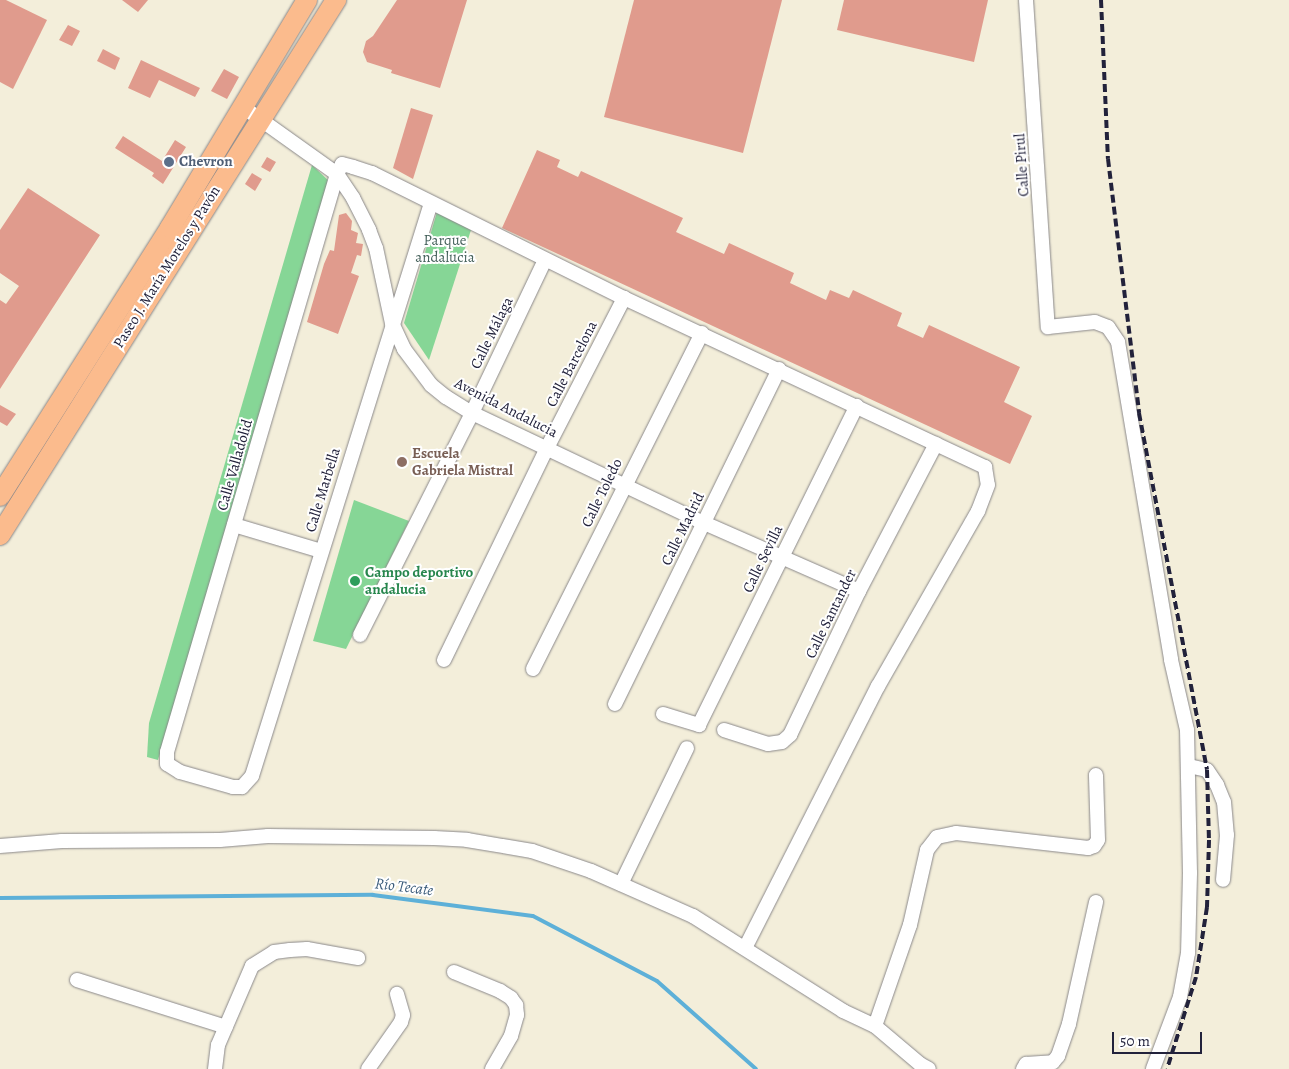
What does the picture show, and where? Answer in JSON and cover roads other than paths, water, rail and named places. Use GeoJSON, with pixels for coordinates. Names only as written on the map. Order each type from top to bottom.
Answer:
{"type":"FeatureCollection","features":[{"type":"Feature","properties":{"kind":"highway","name":"Paseo J. María Morelos y Pavón"},"geometry":{"type":"LineString","coordinates":[[0,496],[243,107],[307,0]]}},
{"type":"Feature","properties":{"kind":"highway","name":"Paseo J. María Morelos y Pavón"},"geometry":{"type":"LineString","coordinates":[[0,535],[260,118],[336,0]]}},
{"type":"Feature","properties":{"kind":"street","name":"Calle Pirul"},"geometry":{"type":"LineString","coordinates":[[1026,0],[1048,327],[1095,322],[1108,327],[1118,342],[1171,660],[1188,730],[1189,766]]}},
{"type":"Feature","properties":{"kind":"street","name":"Avenida Andalucia"},"geometry":{"type":"LineString","coordinates":[[243,107],[337,174],[353,198],[372,239],[392,323],[404,349],[431,385],[472,413],[858,592]]}},
{"type":"Feature","properties":{"kind":"street"},"geometry":{"type":"LineString","coordinates":[[337,174],[342,164],[372,174],[624,298],[985,466],[988,476],[985,496],[878,686],[745,948]]}},
{"type":"Feature","properties":{"kind":"street","name":"Calle Valladolid"},"geometry":{"type":"LineString","coordinates":[[245,785],[233,788],[180,772],[167,764],[167,752],[337,174]]}},
{"type":"Feature","properties":{"kind":"street","name":"Calle Marbella"},"geometry":{"type":"LineString","coordinates":[[245,785],[254,768],[431,203]]}},
{"type":"Feature","properties":{"kind":"street","name":"Calle Málaga"},"geometry":{"type":"LineString","coordinates":[[360,635],[472,413],[546,260]]}},
{"type":"Feature","properties":{"kind":"street","name":"Calle Barcelona"},"geometry":{"type":"LineString","coordinates":[[444,660],[547,448],[624,298]]}},
{"type":"Feature","properties":{"kind":"street","name":"Calle Toledo"},"geometry":{"type":"LineString","coordinates":[[533,670],[624,484],[702,333]]}},
{"type":"Feature","properties":{"kind":"street","name":"Calle Madrid"},"geometry":{"type":"LineString","coordinates":[[615,704],[779,369]]}},
{"type":"Feature","properties":{"kind":"street","name":"Calle Sevilla"},"geometry":{"type":"LineString","coordinates":[[663,714],[699,725],[857,406]]}},
{"type":"Feature","properties":{"kind":"street","name":"Calle Santander"},"geometry":{"type":"LineString","coordinates":[[724,730],[768,744],[782,742],[790,736],[858,592],[936,444]]}},
{"type":"Feature","properties":{"kind":"street"},"geometry":{"type":"LineString","coordinates":[[234,524],[321,551]]}},
{"type":"Feature","properties":{"kind":"street"},"geometry":{"type":"LineString","coordinates":[[621,884],[687,748]]}},
{"type":"Feature","properties":{"kind":"street"},"geometry":{"type":"LineString","coordinates":[[1153,1069],[1180,997],[1188,953],[1190,873],[1189,766],[1207,770],[1218,784],[1224,802],[1227,835],[1223,880]]}},
{"type":"Feature","properties":{"kind":"street"},"geometry":{"type":"LineString","coordinates":[[874,1026],[910,925],[927,850],[937,837],[956,834],[1088,848],[1094,846],[1098,840],[1096,775]]}},
{"type":"Feature","properties":{"kind":"street"},"geometry":{"type":"LineString","coordinates":[[0,846],[62,841],[220,840],[268,836],[467,840],[532,851],[591,871],[686,913],[745,948],[843,1011],[874,1026],[920,1064],[929,1069]]}},
{"type":"Feature","properties":{"kind":"street"},"geometry":{"type":"LineString","coordinates":[[1023,1069],[1026,1064],[1053,1062],[1058,1056],[1069,1024],[1096,902]]}},
{"type":"Feature","properties":{"kind":"street"},"geometry":{"type":"LineString","coordinates":[[215,1069],[218,1045],[252,966],[274,952],[307,949],[358,958]]}},
{"type":"Feature","properties":{"kind":"street"},"geometry":{"type":"LineString","coordinates":[[454,972],[500,991],[511,998],[516,1005],[517,1015],[511,1036],[492,1069]]}},
{"type":"Feature","properties":{"kind":"street"},"geometry":{"type":"LineString","coordinates":[[77,980],[226,1027]]}},
{"type":"Feature","properties":{"kind":"street"},"geometry":{"type":"LineString","coordinates":[[368,1069],[401,1022],[403,1014],[397,994]]}},
{"type":"Feature","properties":{"kind":"waterway","name":"Río Tecate"},"geometry":{"type":"LineString","coordinates":[[0,898],[373,895],[533,916],[657,981],[756,1069]]}},
{"type":"Feature","properties":{"kind":"railway"},"geometry":{"type":"LineString","coordinates":[[1101,0],[1108,159],[1139,413],[1207,770],[1209,840],[1207,907],[1196,977],[1167,1069]]}},
{"type":"Feature","properties":{"kind":"place","name":"Chevron"},"geometry":{"type":"Point","coordinates":[169,162]}},
{"type":"Feature","properties":{"kind":"place","name":"Escuela Gabriela Mistral"},"geometry":{"type":"Point","coordinates":[402,462]}},
{"type":"Feature","properties":{"kind":"place","name":"Campo deportivo andalucia"},"geometry":{"type":"Point","coordinates":[355,581]}},
{"type":"Feature","properties":{"kind":"park label","name":"Parque andalucia"},"geometry":{"type":"Point","coordinates":[445,248]}}]}
